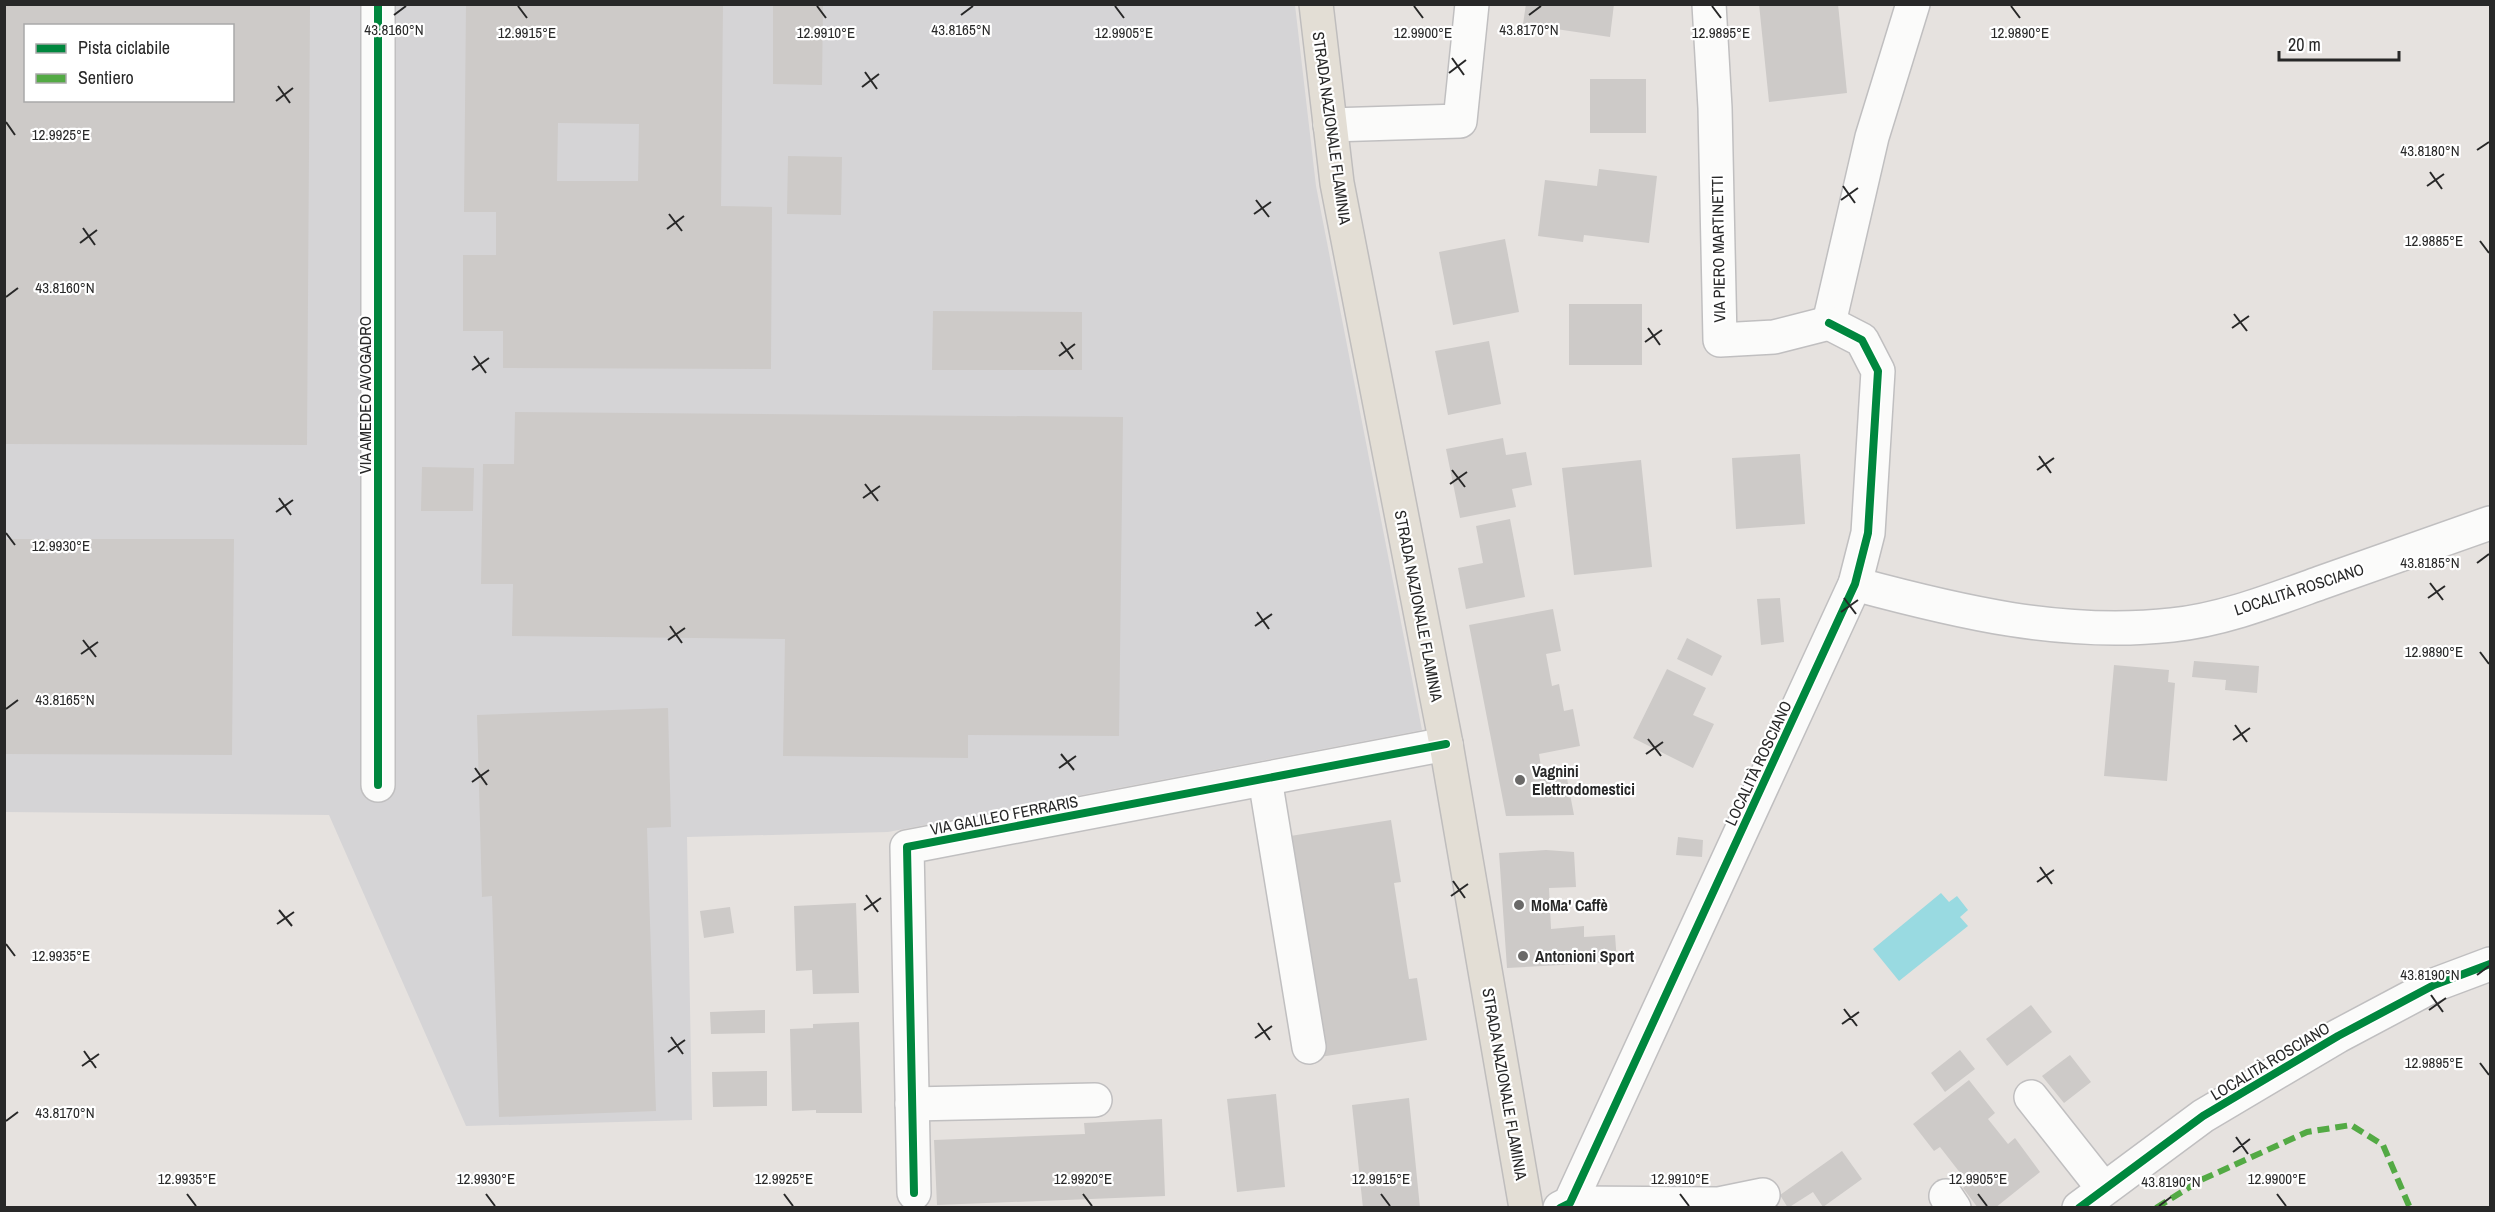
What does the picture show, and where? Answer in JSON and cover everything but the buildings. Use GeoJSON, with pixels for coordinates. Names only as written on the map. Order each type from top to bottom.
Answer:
{"type":"FeatureCollection","features":[{"type":"Feature","properties":{"kind":"main road","name":"STRADA NAZIONALE FLAMINIA"},"geometry":{"type":"LineString","coordinates":[[1316,4],[1337,183],[1446,744],[1526,1208]]}},
{"type":"Feature","properties":{"kind":"street","name":"VIA AMEDEO AVOGADRO"},"geometry":{"type":"LineString","coordinates":[[378,4],[378,785]]}},
{"type":"Feature","properties":{"kind":"street"},"geometry":{"type":"LineString","coordinates":[[1329,125],[1460,121],[1472,4]]}},
{"type":"Feature","properties":{"kind":"street","name":"VIA PIERO MARTINETTI"},"geometry":{"type":"LineString","coordinates":[[1709,4],[1715,108],[1720,340],[1774,337],[1829,323]]}},
{"type":"Feature","properties":{"kind":"street"},"geometry":{"type":"LineString","coordinates":[[1829,323],[1872,137],[1913,4]]}},
{"type":"Feature","properties":{"kind":"street","name":"LOCALITÀ ROSCIANO"},"geometry":{"type":"LineString","coordinates":[[1565,1205],[1855,584],[1868,533],[1878,371],[1862,340],[1829,323]]}},
{"type":"Feature","properties":{"kind":"street","name":"LOCALITÀ ROSCIANO"},"geometry":{"type":"LineString","coordinates":[[1855,584],[1946,609],[2003,620],[2077,628],[2173,626],[2251,608],[2490,523]]}},
{"type":"Feature","properties":{"kind":"street","name":"VIA GALILEO FERRARIS"},"geometry":{"type":"LineString","coordinates":[[914,1193],[907,847],[1446,744]]}},
{"type":"Feature","properties":{"kind":"street"},"geometry":{"type":"LineString","coordinates":[[1265,779],[1310,1047]]}},
{"type":"Feature","properties":{"kind":"street","name":"LOCALITÀ ROSCIANO"},"geometry":{"type":"LineString","coordinates":[[2091,1198],[2203,1116],[2338,1036],[2434,985],[2490,964]]}},
{"type":"Feature","properties":{"kind":"street"},"geometry":{"type":"LineString","coordinates":[[2031,1097],[2091,1198]]}},
{"type":"Feature","properties":{"kind":"street"},"geometry":{"type":"LineString","coordinates":[[912,1104],[1095,1100]]}},
{"type":"Feature","properties":{"kind":"street"},"geometry":{"type":"LineString","coordinates":[[1565,1205],[1719,1204],[1763,1195]]}},
{"type":"Feature","properties":{"kind":"shaded area"},"geometry":{"type":"Polygon","coordinates":[[[5,5],[1295,5],[1316,186],[1422,730],[888,832],[687,837],[692,1120],[466,1126],[329,815],[5,812],[5,5]]]}},
{"type":"Feature","properties":{"kind":"water"},"geometry":{"type":"Polygon","coordinates":[[[1941,893],[1949,902],[1957,896],[1968,910],[1960,917],[1968,926],[1899,981],[1873,949],[1941,893]]]}},
{"type":"Feature","properties":{"kind":"marked path"},"geometry":{"type":"LineString","coordinates":[[2156,1208],[2201,1180],[2307,1132],[2351,1125],[2383,1145],[2410,1208]]}},
{"type":"Feature","properties":{"kind":"cycle path"},"geometry":{"type":"LineString","coordinates":[[378,4],[378,785]]}},
{"type":"Feature","properties":{"kind":"cycle path"},"geometry":{"type":"LineString","coordinates":[[1560,1208],[1570,1203],[1855,584],[1868,533],[1878,371],[1862,340],[1829,323]]}},
{"type":"Feature","properties":{"kind":"cycle path"},"geometry":{"type":"LineString","coordinates":[[914,1193],[907,847],[1446,744]]}},
{"type":"Feature","properties":{"kind":"cycle path"},"geometry":{"type":"LineString","coordinates":[[2079,1208],[2203,1116],[2338,1036],[2434,985],[2490,964]]}},
{"type":"Feature","properties":{"kind":"place","name":"Vagnini Elettrodomestici"},"geometry":{"type":"Point","coordinates":[1520,780]}},
{"type":"Feature","properties":{"kind":"place","name":"MoMa' Caffè"},"geometry":{"type":"Point","coordinates":[1519,905]}},
{"type":"Feature","properties":{"kind":"place","name":"Antonioni Sport"},"geometry":{"type":"Point","coordinates":[1523,956]}}]}
